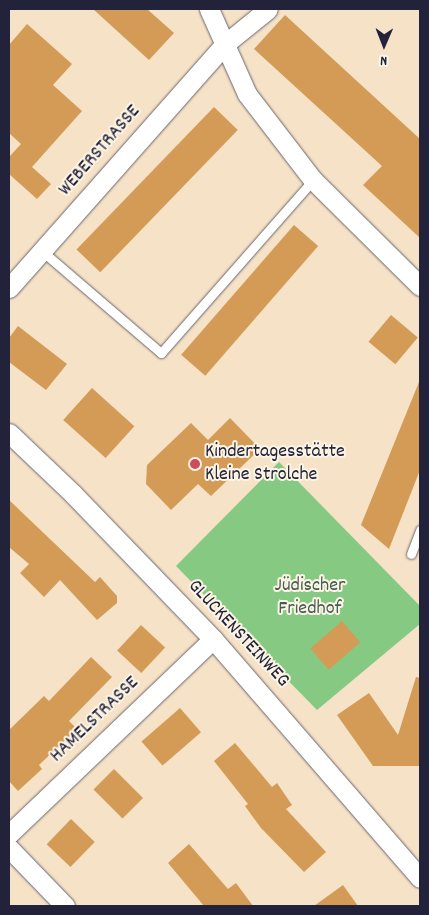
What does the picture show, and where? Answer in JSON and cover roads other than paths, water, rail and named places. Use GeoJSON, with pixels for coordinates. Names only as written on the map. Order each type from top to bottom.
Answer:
{"type":"FeatureCollection","features":[{"type":"Feature","properties":{"kind":"street"},"geometry":{"type":"LineString","coordinates":[[209,9],[247,94],[313,180],[420,286]]}},
{"type":"Feature","properties":{"kind":"street","name":"WEBERSTRASSE"},"geometry":{"type":"LineString","coordinates":[[9,288],[225,44],[268,9]]}},
{"type":"Feature","properties":{"kind":"street","name":"GLUCKENSTEINWEG"},"geometry":{"type":"LineString","coordinates":[[9,433],[74,494],[213,639],[420,878]]}},
{"type":"Feature","properties":{"kind":"street","name":"HAMELSTRASSE"},"geometry":{"type":"LineString","coordinates":[[9,834],[213,639]]}},
{"type":"Feature","properties":{"kind":"street"},"geometry":{"type":"LineString","coordinates":[[9,848],[65,906]]}},
{"type":"Feature","properties":{"kind":"lane"},"geometry":{"type":"LineString","coordinates":[[42,251],[161,353],[313,180]]}},
{"type":"Feature","properties":{"kind":"lane"},"geometry":{"type":"LineString","coordinates":[[411,554],[420,530]]}},
{"type":"Feature","properties":{"kind":"place","name":"Kindertagesstätte Kleine Strolche"},"geometry":{"type":"Point","coordinates":[195,464]}},
{"type":"Feature","properties":{"kind":"park label","name":"Jüdischer Friedhof"},"geometry":{"type":"Point","coordinates":[310,598]}}]}
